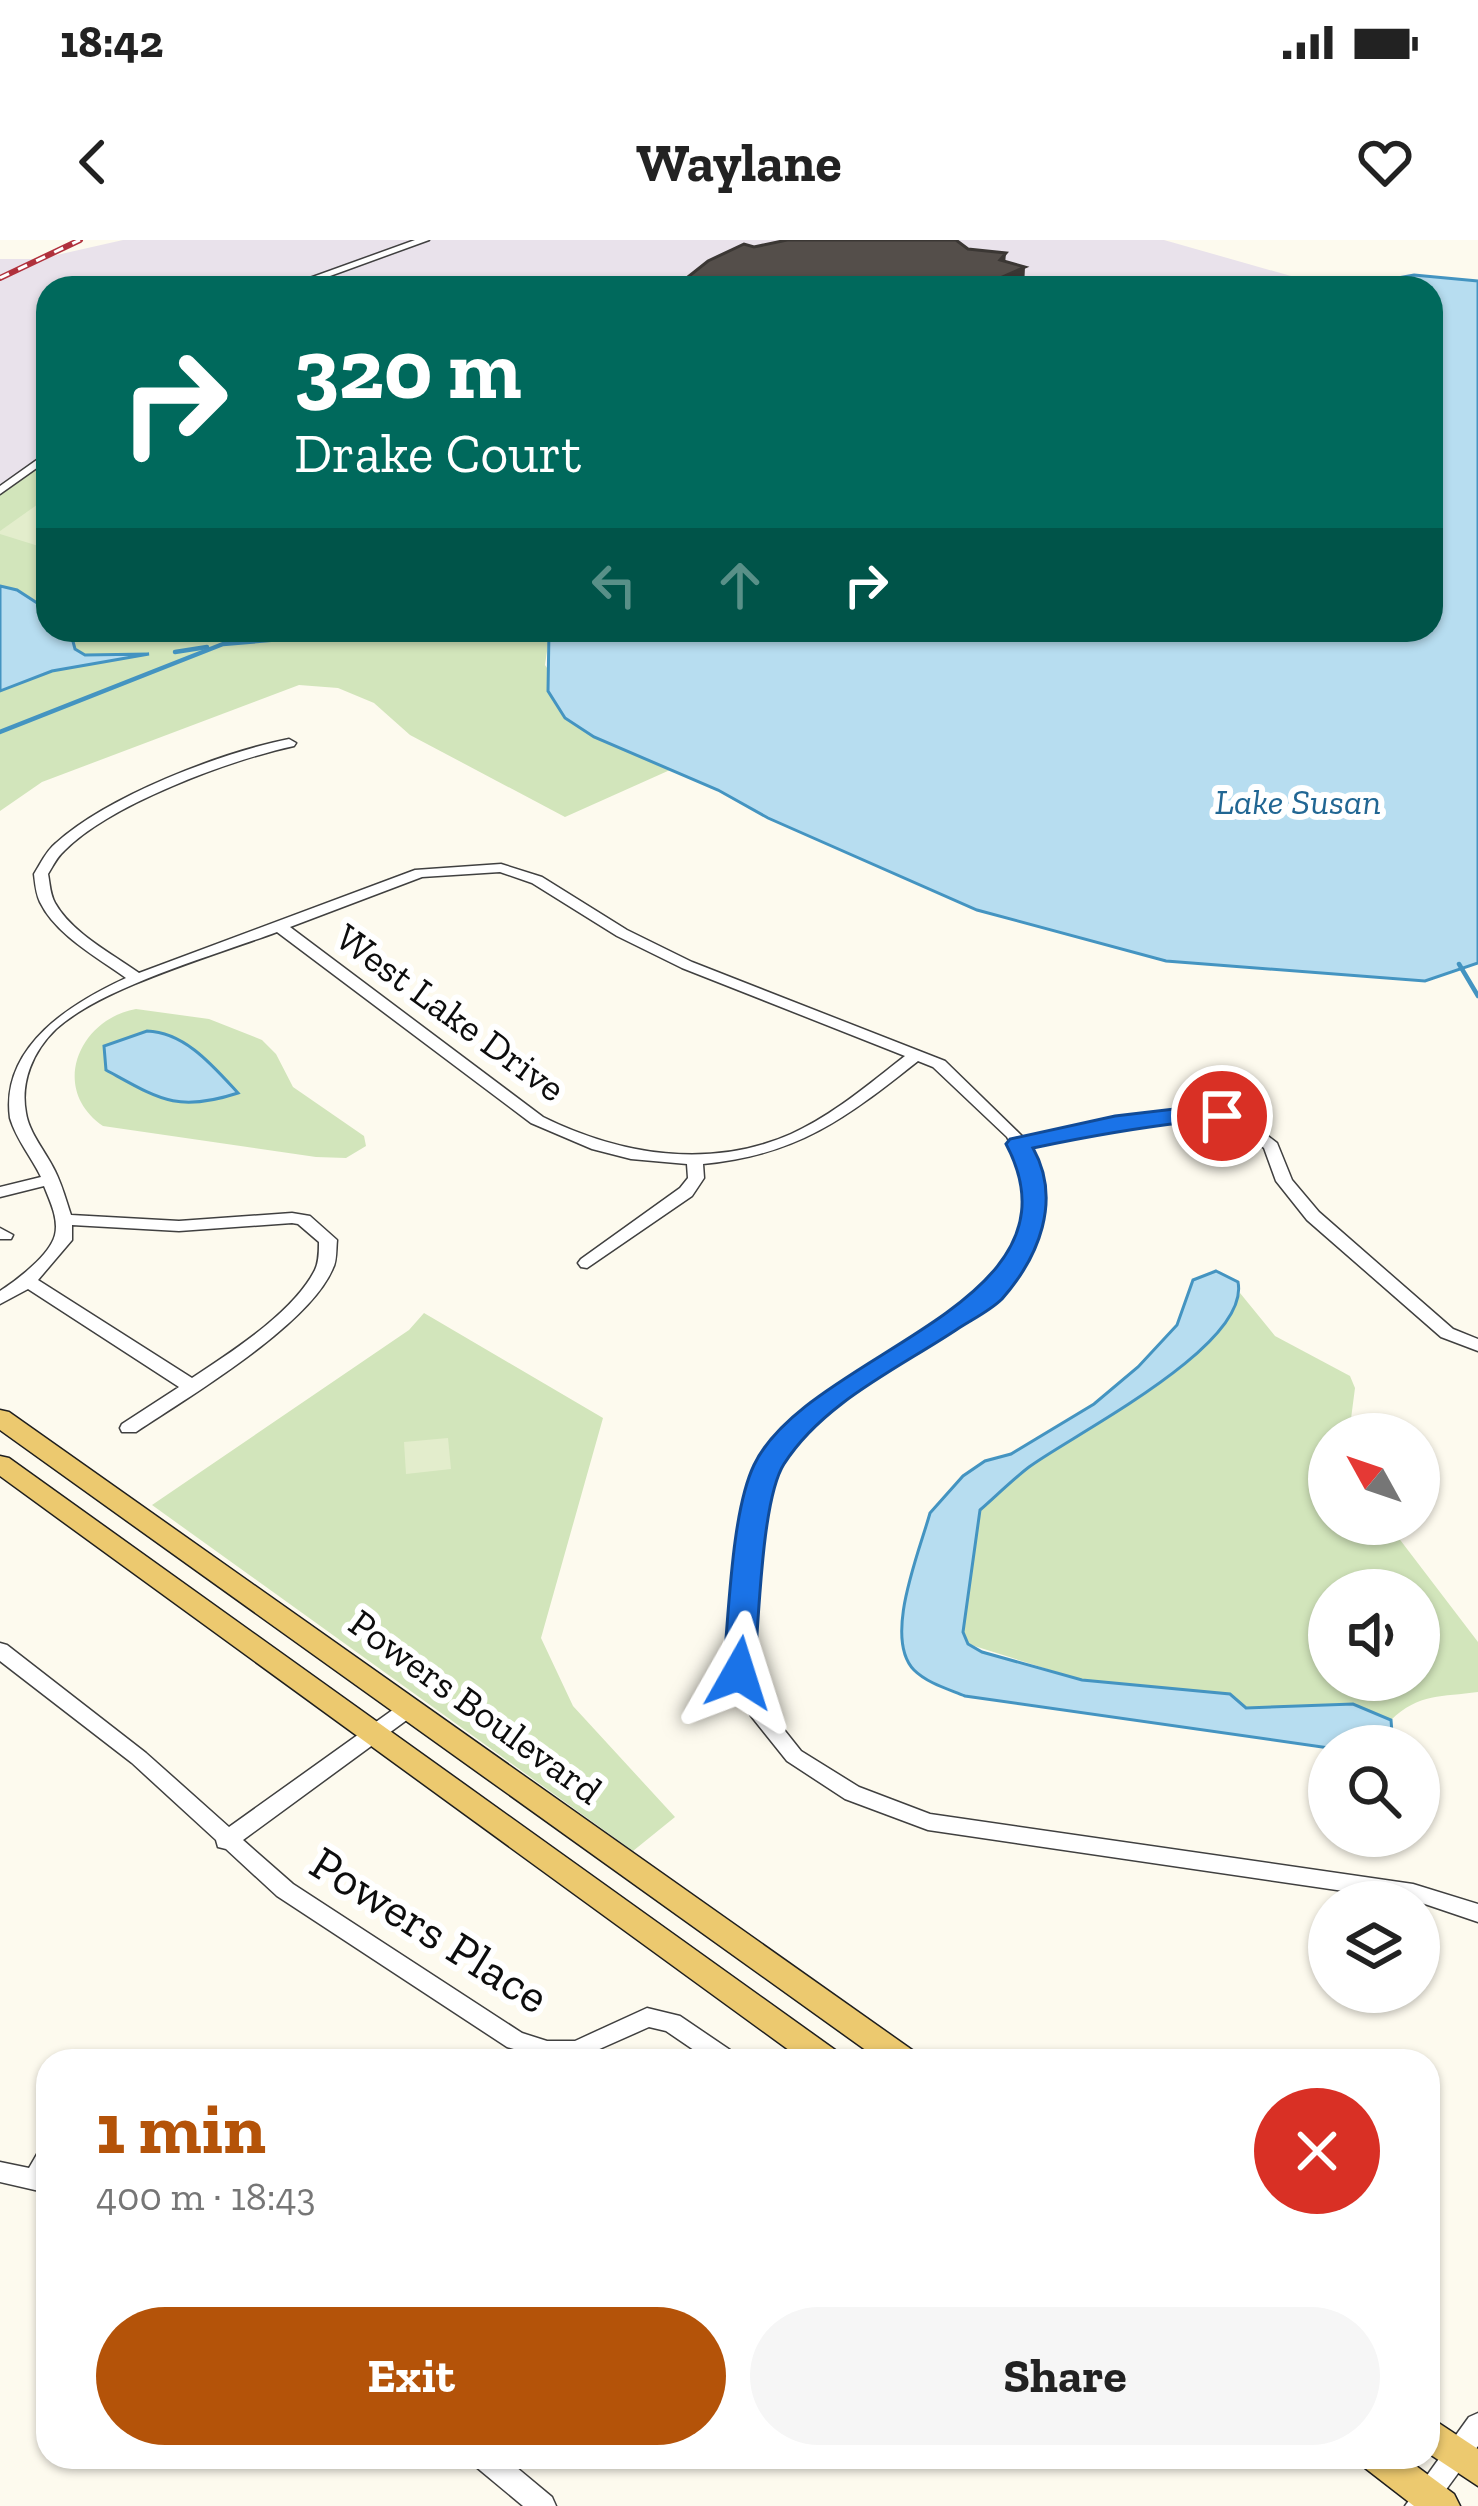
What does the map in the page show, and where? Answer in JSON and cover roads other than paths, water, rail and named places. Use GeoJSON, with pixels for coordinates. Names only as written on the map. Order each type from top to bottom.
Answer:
{"type":"FeatureCollection","features":[{"type":"Feature","properties":{"kind":"main road","name":"Powers Boulevard"},"geometry":{"type":"LineString","coordinates":[[0,1418],[887,2049]]}},
{"type":"Feature","properties":{"kind":"main road","name":"Powers Boulevard"},"geometry":{"type":"LineString","coordinates":[[0,1464],[810,2049]]}},
{"type":"Feature","properties":{"kind":"main road"},"geometry":{"type":"LineString","coordinates":[[1391,2469],[1429,2501]]}},
{"type":"Feature","properties":{"kind":"street"},"geometry":{"type":"LineString","coordinates":[[321,276],[424,240]]}},
{"type":"Feature","properties":{"kind":"street"},"geometry":{"type":"LineString","coordinates":[[0,491],[36,464]]}},
{"type":"Feature","properties":{"kind":"street"},"geometry":{"type":"LineString","coordinates":[[137,979],[63,920],[43,897],[40,873],[49,854],[88,823],[264,748],[289,743]]}},
{"type":"Feature","properties":{"kind":"street"},"geometry":{"type":"LineString","coordinates":[[0,1299],[28,1281],[63,1240],[64,1219],[18,1118],[15,1087],[20,1070],[49,1027],[82,1004],[137,979],[420,873],[500,868],[537,880],[622,933],[687,965],[939,1064],[969,1088],[1019,1144],[1032,1169],[1034,1211],[1022,1253],[990,1296],[810,1413],[767,1466],[754,1528],[739,1673],[758,1712],[794,1756],[852,1793],[928,1822],[1413,1893],[1478,1913]]}},
{"type":"Feature","properties":{"kind":"street","name":"West Lake Drive"},"geometry":{"type":"LineString","coordinates":[[279,926],[536,1120],[564,1136],[629,1154],[694,1160],[792,1139],[852,1105],[918,1054]]}},
{"type":"Feature","properties":{"kind":"street"},"geometry":{"type":"LineString","coordinates":[[0,1069],[20,1070]]}},
{"type":"Feature","properties":{"kind":"street"},"geometry":{"type":"LineString","coordinates":[[1019,1144],[1200,1113],[1240,1122],[1271,1146],[1284,1181],[1313,1216],[1447,1333],[1478,1345]]}},
{"type":"Feature","properties":{"kind":"street"},"geometry":{"type":"LineString","coordinates":[[587,1263],[686,1192],[696,1178],[694,1160]]}},
{"type":"Feature","properties":{"kind":"street"},"geometry":{"type":"LineString","coordinates":[[0,1192],[50,1180]]}},
{"type":"Feature","properties":{"kind":"street"},"geometry":{"type":"LineString","coordinates":[[64,1219],[154,1228],[301,1217],[322,1231],[328,1246],[325,1273],[266,1336],[129,1428]]}},
{"type":"Feature","properties":{"kind":"street"},"geometry":{"type":"LineString","coordinates":[[28,1281],[189,1385]]}},
{"type":"Feature","properties":{"kind":"street","name":"Powers Place"},"geometry":{"type":"LineString","coordinates":[[0,1650],[139,1758],[284,1890],[515,2040],[545,2049]]}},
{"type":"Feature","properties":{"kind":"street","name":"Powers Place"},"geometry":{"type":"LineString","coordinates":[[226,1841],[408,1709]]}},
{"type":"Feature","properties":{"kind":"street","name":"Powers Place"},"geometry":{"type":"LineString","coordinates":[[580,2049],[647,2017],[672,2023],[710,2049]]}},
{"type":"Feature","properties":{"kind":"street"},"geometry":{"type":"LineString","coordinates":[[0,2172],[36,2181]]}},
{"type":"Feature","properties":{"kind":"street"},"geometry":{"type":"LineString","coordinates":[[1429,2501],[1460,2445]]}},
{"type":"Feature","properties":{"kind":"street"},"geometry":{"type":"LineString","coordinates":[[498,2469],[543,2506]]}},
{"type":"Feature","properties":{"kind":"water","name":"Lake Susan"},"geometry":{"type":"Polygon","coordinates":[[[1443,278],[1478,281],[1478,963],[1425,981],[1166,961],[977,910],[594,737],[565,718],[548,691],[549,642],[1443,642],[1443,278]]]}},
{"type":"Feature","properties":{"kind":"water"},"geometry":{"type":"Polygon","coordinates":[[[0,586],[36,602],[36,642],[73,642],[85,655],[149,654],[52,671],[0,691],[0,586]]]}},
{"type":"Feature","properties":{"kind":"water"},"geometry":{"type":"Polygon","coordinates":[[[147,1031],[186,1044],[238,1093],[199,1102],[169,1100],[106,1070],[104,1046],[147,1031]]]}},
{"type":"Feature","properties":{"kind":"water"},"geometry":{"type":"Polygon","coordinates":[[[1216,1271],[1238,1282],[1235,1307],[1217,1333],[1154,1386],[1029,1467],[980,1510],[963,1632],[968,1644],[1082,1680],[1230,1694],[1246,1708],[1353,1704],[1391,1720],[1391,1725],[1308,1725],[1308,1745],[965,1696],[925,1679],[905,1656],[906,1595],[930,1513],[963,1476],[985,1461],[1011,1454],[1094,1404],[1138,1367],[1177,1325],[1193,1280],[1216,1271]]]}},
{"type":"Feature","properties":{"kind":"waterway"},"geometry":{"type":"LineString","coordinates":[[0,732],[223,644],[246,642]]}},
{"type":"Feature","properties":{"kind":"waterway"},"geometry":{"type":"LineString","coordinates":[[175,652],[207,647]]}},
{"type":"Feature","properties":{"kind":"waterway"},"geometry":{"type":"LineString","coordinates":[[1459,964],[1478,996]]}},
{"type":"Feature","properties":{"kind":"railway"},"geometry":{"type":"LineString","coordinates":[[0,278],[80,240]]}}]}
